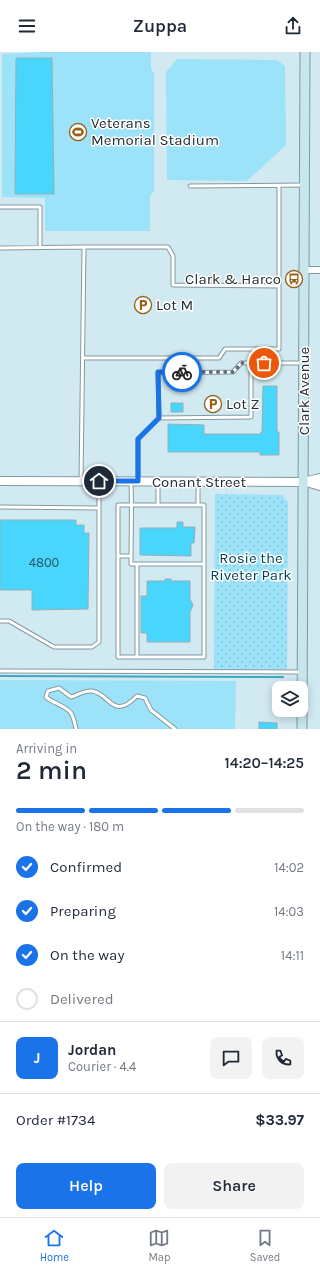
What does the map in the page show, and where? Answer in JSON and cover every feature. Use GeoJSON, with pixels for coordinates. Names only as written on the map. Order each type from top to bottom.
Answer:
{"type":"FeatureCollection","features":[{"type":"Feature","properties":{"kind":"main road","name":"Clark Avenue"},"geometry":{"type":"LineString","coordinates":[[302,729],[305,52]]}},
{"type":"Feature","properties":{"kind":"street"},"geometry":{"type":"LineString","coordinates":[[304,270],[320,270]]}},
{"type":"Feature","properties":{"kind":"street","name":"Conant Street"},"geometry":{"type":"LineString","coordinates":[[0,481],[303,482],[320,478]]}},
{"type":"Feature","properties":{"kind":"street","name":"Conant Street"},"geometry":{"type":"LineString","coordinates":[[303,482],[320,486]]}},
{"type":"Feature","properties":{"kind":"lane"},"geometry":{"type":"LineString","coordinates":[[190,186],[304,185]]}},
{"type":"Feature","properties":{"kind":"lane"},"geometry":{"type":"LineString","coordinates":[[83,358],[219,358],[225,349],[279,349],[279,186]]}},
{"type":"Feature","properties":{"kind":"lane"},"geometry":{"type":"LineString","coordinates":[[0,207],[40,207],[40,248]]}},
{"type":"Feature","properties":{"kind":"lane"},"geometry":{"type":"LineString","coordinates":[[81,481],[84,247]]}},
{"type":"Feature","properties":{"kind":"lane"},"geometry":{"type":"LineString","coordinates":[[0,248],[168,247],[173,256],[173,285],[279,286]]}},
{"type":"Feature","properties":{"kind":"lane"},"geometry":{"type":"LineString","coordinates":[[159,418],[158,372],[234,372],[241,363],[304,363]]}},
{"type":"Feature","properties":{"kind":"lane"},"geometry":{"type":"LineString","coordinates":[[204,564],[131,564],[132,505],[138,439],[159,418],[251,417],[251,363]]}},
{"type":"Feature","properties":{"kind":"lane"},"geometry":{"type":"LineString","coordinates":[[0,621],[9,621],[54,647],[92,647],[99,642],[99,481]]}},
{"type":"Feature","properties":{"kind":"lane"},"geometry":{"type":"LineString","coordinates":[[158,481],[158,505]]}},
{"type":"Feature","properties":{"kind":"lane"},"geometry":{"type":"LineString","coordinates":[[198,482],[198,505]]}},
{"type":"Feature","properties":{"kind":"lane"},"geometry":{"type":"LineString","coordinates":[[118,505],[158,505],[204,505],[204,657],[118,657],[118,505]]}},
{"type":"Feature","properties":{"kind":"lane"},"geometry":{"type":"LineString","coordinates":[[0,507],[99,508]]}},
{"type":"Feature","properties":{"kind":"lane"},"geometry":{"type":"LineString","coordinates":[[118,556],[131,556]]}},
{"type":"Feature","properties":{"kind":"lane"},"geometry":{"type":"LineString","coordinates":[[137,564],[137,657]]}},
{"type":"Feature","properties":{"kind":"lane"},"geometry":{"type":"LineString","coordinates":[[0,671],[302,672]]}},
{"type":"Feature","properties":{"kind":"lane"},"geometry":{"type":"LineString","coordinates":[[76,729],[71,714],[63,706],[52,703],[46,697],[48,691],[59,688],[71,696],[86,691],[94,691],[110,703],[121,707],[130,704],[137,696],[145,698],[151,710],[175,729]]}},
{"type":"Feature","properties":{"kind":"green space","name":"Veterans Memorial Stadium"},"geometry":{"type":"Polygon","coordinates":[[[43,52],[151,52],[151,68],[154,74],[154,191],[150,196],[150,231],[45,231],[45,198],[2,197],[2,54],[43,52]]]}},
{"type":"Feature","properties":{"kind":"green space"},"geometry":{"type":"Polygon","coordinates":[[[177,59],[277,60],[285,66],[286,145],[247,181],[167,180],[166,72],[177,59]]]}},
{"type":"Feature","properties":{"kind":"green space","name":"Rosie the Riveter Park"},"geometry":{"type":"Polygon","coordinates":[[[215,494],[282,495],[288,502],[287,669],[214,669],[215,494]]]}},
{"type":"Feature","properties":{"kind":"green space"},"geometry":{"type":"Polygon","coordinates":[[[0,680],[236,681],[235,729],[0,729],[0,680]]]}},
{"type":"Feature","properties":{"kind":"building"},"geometry":{"type":"Polygon","coordinates":[[[16,58],[52,58],[54,194],[15,194],[16,58]]]}},
{"type":"Feature","properties":{"kind":"building"},"geometry":{"type":"Polygon","coordinates":[[[263,386],[277,386],[277,432],[279,432],[279,455],[260,455],[260,452],[168,452],[168,424],[204,425],[204,434],[261,434],[263,386]]]}},
{"type":"Feature","properties":{"kind":"building"},"geometry":{"type":"Polygon","coordinates":[[[171,403],[183,403],[183,412],[171,412],[171,403]]]}},
{"type":"Feature","properties":{"kind":"building"},"geometry":{"type":"Polygon","coordinates":[[[0,520],[76,520],[76,525],[84,525],[84,533],[89,533],[88,609],[32,610],[32,590],[0,590],[0,520]]]}},
{"type":"Feature","properties":{"kind":"building"},"geometry":{"type":"Polygon","coordinates":[[[177,522],[183,522],[183,527],[195,527],[194,543],[191,543],[191,556],[140,555],[140,528],[177,528],[177,522]]]}},
{"type":"Feature","properties":{"kind":"building"},"geometry":{"type":"Polygon","coordinates":[[[165,579],[171,579],[171,581],[190,581],[190,599],[193,605],[190,612],[190,642],[147,642],[147,633],[141,633],[141,596],[147,596],[147,581],[165,581],[165,579]]]}},
{"type":"Feature","properties":{"kind":"building"},"geometry":{"type":"Polygon","coordinates":[[[259,722],[277,723],[277,729],[259,729],[259,722]]]}},
{"type":"Feature","properties":{"kind":"waterway"},"geometry":{"type":"LineString","coordinates":[[0,676],[283,677]]}},
{"type":"Feature","properties":{"kind":"way so far"},"geometry":{"type":"LineString","coordinates":[[182,372],[234,372],[241,363],[264,363]]}},
{"type":"Feature","properties":{"kind":"place","name":"Veterans Memorial Stadium"},"geometry":{"type":"Point","coordinates":[78,132]}},
{"type":"Feature","properties":{"kind":"place","name":"Clark & Harco"},"geometry":{"type":"Point","coordinates":[294,279]}},
{"type":"Feature","properties":{"kind":"place","name":"Lot M"},"geometry":{"type":"Point","coordinates":[143,305]}},
{"type":"Feature","properties":{"kind":"place","name":"Lot Z"},"geometry":{"type":"Point","coordinates":[213,404]}},
{"type":"Feature","properties":{"kind":"route"},"geometry":{"type":"LineString","coordinates":[[99,481],[138,481],[138,439],[159,418],[158,372],[182,372]]}}]}
